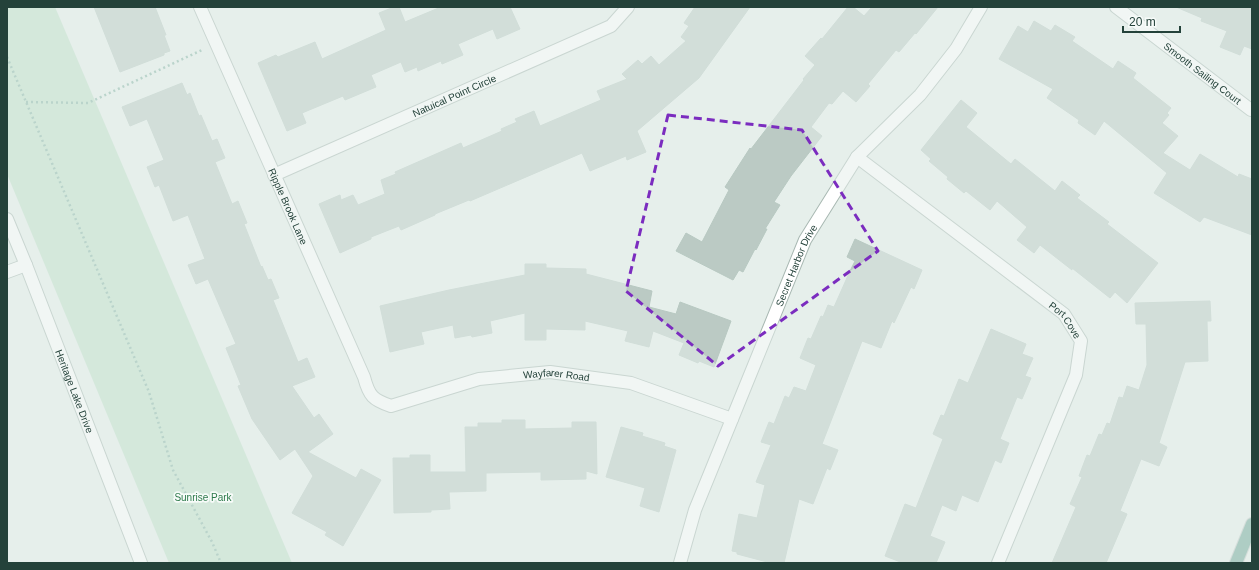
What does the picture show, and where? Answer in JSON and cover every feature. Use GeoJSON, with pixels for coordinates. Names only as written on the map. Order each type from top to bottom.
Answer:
{"type":"FeatureCollection","features":[{"type":"Feature","properties":{"kind":"main road"},"geometry":{"type":"LineString","coordinates":[[1236,563],[1252,524]]}},
{"type":"Feature","properties":{"kind":"street","name":"Ripple Brook Lane"},"geometry":{"type":"LineString","coordinates":[[200,7],[364,377],[368,392],[379,402]]}},
{"type":"Feature","properties":{"kind":"street","name":"Natuical Point Circle"},"geometry":{"type":"LineString","coordinates":[[274,175],[611,26],[628,7]]}},
{"type":"Feature","properties":{"kind":"street","name":"Secret Harbor Drive"},"geometry":{"type":"LineString","coordinates":[[680,563],[694,510],[805,240],[857,157],[920,95],[956,49],[981,7]]}},
{"type":"Feature","properties":{"kind":"street","name":"Smooth Sailing Court"},"geometry":{"type":"LineString","coordinates":[[1116,7],[1251,110]]}},
{"type":"Feature","properties":{"kind":"street","name":"Port Cove"},"geometry":{"type":"LineString","coordinates":[[857,157],[1064,314],[1081,341],[1076,375],[998,563]]}},
{"type":"Feature","properties":{"kind":"street","name":"Heritage Lake Drive"},"geometry":{"type":"LineString","coordinates":[[7,219],[11,240],[26,265],[141,563]]}},
{"type":"Feature","properties":{"kind":"street"},"geometry":{"type":"LineString","coordinates":[[7,272],[26,265]]}},
{"type":"Feature","properties":{"kind":"street","name":"Wayfarer Road"},"geometry":{"type":"LineString","coordinates":[[379,402],[391,406],[479,379],[550,372],[631,383],[732,419]]}},
{"type":"Feature","properties":{"kind":"path"},"geometry":{"type":"LineString","coordinates":[[26,102],[88,103],[216,44]]}},
{"type":"Feature","properties":{"kind":"path"},"geometry":{"type":"LineString","coordinates":[[7,57],[149,392],[174,470],[212,542],[221,563]]}},
{"type":"Feature","properties":{"kind":"highlighted area"},"geometry":{"type":"Polygon","coordinates":[[[668,115],[802,130],[878,251],[718,366],[626,291],[668,115]]]}},
{"type":"Feature","properties":{"kind":"green space","name":"Sunrise Park"},"geometry":{"type":"Polygon","coordinates":[[[7,7],[55,7],[292,563],[169,563],[7,174],[7,7]]]}},
{"type":"Feature","properties":{"kind":"building"},"geometry":{"type":"Polygon","coordinates":[[[94,7],[155,7],[166,35],[164,35],[170,51],[164,53],[164,55],[120,72],[94,7]]]}},
{"type":"Feature","properties":{"kind":"building"},"geometry":{"type":"Polygon","coordinates":[[[394,7],[399,7],[405,22],[441,7],[510,7],[520,29],[497,39],[493,29],[458,44],[463,55],[442,64],[441,61],[418,71],[417,67],[405,72],[401,62],[371,75],[376,87],[345,100],[343,96],[302,113],[306,123],[287,131],[258,63],[276,55],[278,57],[315,42],[322,59],[386,30],[379,13],[394,7]]]}},
{"type":"Feature","properties":{"kind":"building"},"geometry":{"type":"Polygon","coordinates":[[[695,7],[750,7],[699,78],[637,131],[646,152],[627,160],[626,156],[590,171],[582,153],[470,201],[469,200],[435,214],[401,230],[399,226],[371,237],[371,239],[340,253],[319,204],[340,195],[341,200],[353,195],[358,205],[385,194],[381,180],[396,174],[395,172],[461,143],[463,148],[502,131],[501,129],[517,122],[515,119],[534,111],[540,126],[601,100],[597,91],[627,79],[622,74],[638,60],[642,64],[651,56],[659,65],[686,41],[681,37],[689,26],[684,23],[695,7]]]}},
{"type":"Feature","properties":{"kind":"building"},"geometry":{"type":"Polygon","coordinates":[[[848,7],[853,7],[864,16],[872,7],[938,7],[899,52],[896,50],[868,84],[870,86],[856,102],[843,91],[832,104],[829,103],[811,127],[822,136],[791,176],[774,202],[780,205],[765,229],[767,229],[743,272],[739,270],[733,280],[676,251],[686,233],[702,242],[729,190],[725,187],[750,148],[751,149],[815,65],[805,56],[821,38],[822,39],[848,7]]]}},
{"type":"Feature","properties":{"kind":"building"},"geometry":{"type":"Polygon","coordinates":[[[1176,7],[1252,7],[1252,49],[1244,46],[1240,55],[1220,47],[1227,31],[1201,21],[1202,18],[1176,7]]]}},
{"type":"Feature","properties":{"kind":"building"},"geometry":{"type":"Polygon","coordinates":[[[1034,21],[1051,31],[1055,25],[1075,37],[1072,41],[1113,69],[1118,61],[1136,73],[1133,78],[1171,108],[1167,113],[1169,115],[1162,123],[1178,136],[1163,153],[1190,170],[1200,154],[1238,177],[1239,174],[1252,179],[1252,235],[1204,217],[1200,222],[1154,193],[1167,173],[1104,121],[1095,135],[1078,123],[1079,120],[1047,98],[1053,89],[999,59],[1018,26],[1028,32],[1034,21]]]}},
{"type":"Feature","properties":{"kind":"building"},"geometry":{"type":"Polygon","coordinates":[[[182,83],[187,95],[190,93],[199,116],[201,115],[212,141],[217,139],[225,158],[215,162],[232,204],[238,201],[247,223],[244,224],[261,267],[262,266],[268,280],[271,279],[279,298],[273,300],[298,362],[307,358],[315,377],[292,386],[314,418],[319,414],[333,434],[308,452],[356,478],[361,469],[381,480],[343,546],[325,535],[327,532],[292,513],[313,476],[295,449],[280,460],[252,419],[238,386],[241,385],[226,348],[236,344],[208,279],[196,284],[188,265],[205,259],[188,215],[173,221],[159,185],[155,187],[147,167],[164,160],[147,119],[130,126],[122,107],[182,83]]]}},
{"type":"Feature","properties":{"kind":"building"},"geometry":{"type":"Polygon","coordinates":[[[961,100],[977,113],[966,127],[1011,164],[1015,159],[1055,191],[1062,181],[1080,195],[1077,198],[1109,222],[1107,224],[1158,263],[1127,303],[1115,292],[1110,298],[1040,245],[1034,253],[1017,240],[1027,227],[997,201],[990,210],[966,191],[964,193],[929,161],[931,159],[921,150],[961,100]]]}},
{"type":"Feature","properties":{"kind":"building"},"geometry":{"type":"Polygon","coordinates":[[[855,239],[922,270],[914,289],[911,287],[894,323],[892,321],[881,348],[862,341],[822,444],[838,450],[830,470],[827,468],[813,504],[799,499],[784,563],[771,563],[737,554],[737,552],[732,551],[739,514],[757,518],[765,485],[756,482],[771,445],[761,442],[769,422],[774,424],[785,396],[789,398],[794,387],[806,391],[816,365],[800,358],[808,338],[811,339],[821,316],[823,317],[828,305],[834,307],[855,261],[847,257],[855,239]]]}},
{"type":"Feature","properties":{"kind":"building"},"geometry":{"type":"Polygon","coordinates":[[[525,264],[546,264],[546,268],[586,269],[586,274],[652,291],[649,307],[676,314],[680,302],[731,321],[714,367],[699,361],[698,363],[679,355],[684,343],[653,331],[649,347],[625,341],[628,331],[585,321],[585,330],[546,329],[546,340],[525,340],[525,313],[490,321],[492,333],[472,337],[471,335],[455,338],[453,325],[421,332],[424,344],[390,352],[380,306],[449,290],[525,275],[525,264]]]}},
{"type":"Feature","properties":{"kind":"building"},"geometry":{"type":"Polygon","coordinates":[[[1210,301],[1211,321],[1207,321],[1208,361],[1185,362],[1159,443],[1167,447],[1159,466],[1141,459],[1120,511],[1127,514],[1106,563],[1052,563],[1076,507],[1070,504],[1082,477],[1079,476],[1087,455],[1090,456],[1099,434],[1102,435],[1107,423],[1110,424],[1119,397],[1123,398],[1127,386],[1139,390],[1147,365],[1146,324],[1136,324],[1135,303],[1210,301]]]}},
{"type":"Feature","properties":{"kind":"building"},"geometry":{"type":"Polygon","coordinates":[[[991,329],[1026,344],[1022,354],[1033,358],[1025,376],[1031,378],[1022,399],[1017,397],[1000,439],[1009,443],[1001,463],[995,460],[978,502],[962,495],[956,511],[942,505],[930,536],[945,542],[936,563],[903,563],[885,556],[905,504],[916,508],[943,439],[933,434],[941,415],[944,416],[959,379],[968,383],[991,329]]]}},
{"type":"Feature","properties":{"kind":"building"},"geometry":{"type":"Polygon","coordinates":[[[502,420],[525,420],[525,429],[572,428],[572,422],[596,422],[597,474],[586,471],[586,479],[541,480],[541,472],[486,473],[486,491],[449,492],[450,509],[431,510],[431,512],[394,513],[393,458],[410,458],[410,455],[430,455],[430,472],[466,472],[465,427],[478,427],[478,423],[502,423],[502,420]]]}},
{"type":"Feature","properties":{"kind":"building"},"geometry":{"type":"Polygon","coordinates":[[[621,427],[643,433],[642,436],[665,443],[664,446],[676,450],[659,512],[640,506],[645,488],[606,477],[621,427]]]}}]}
